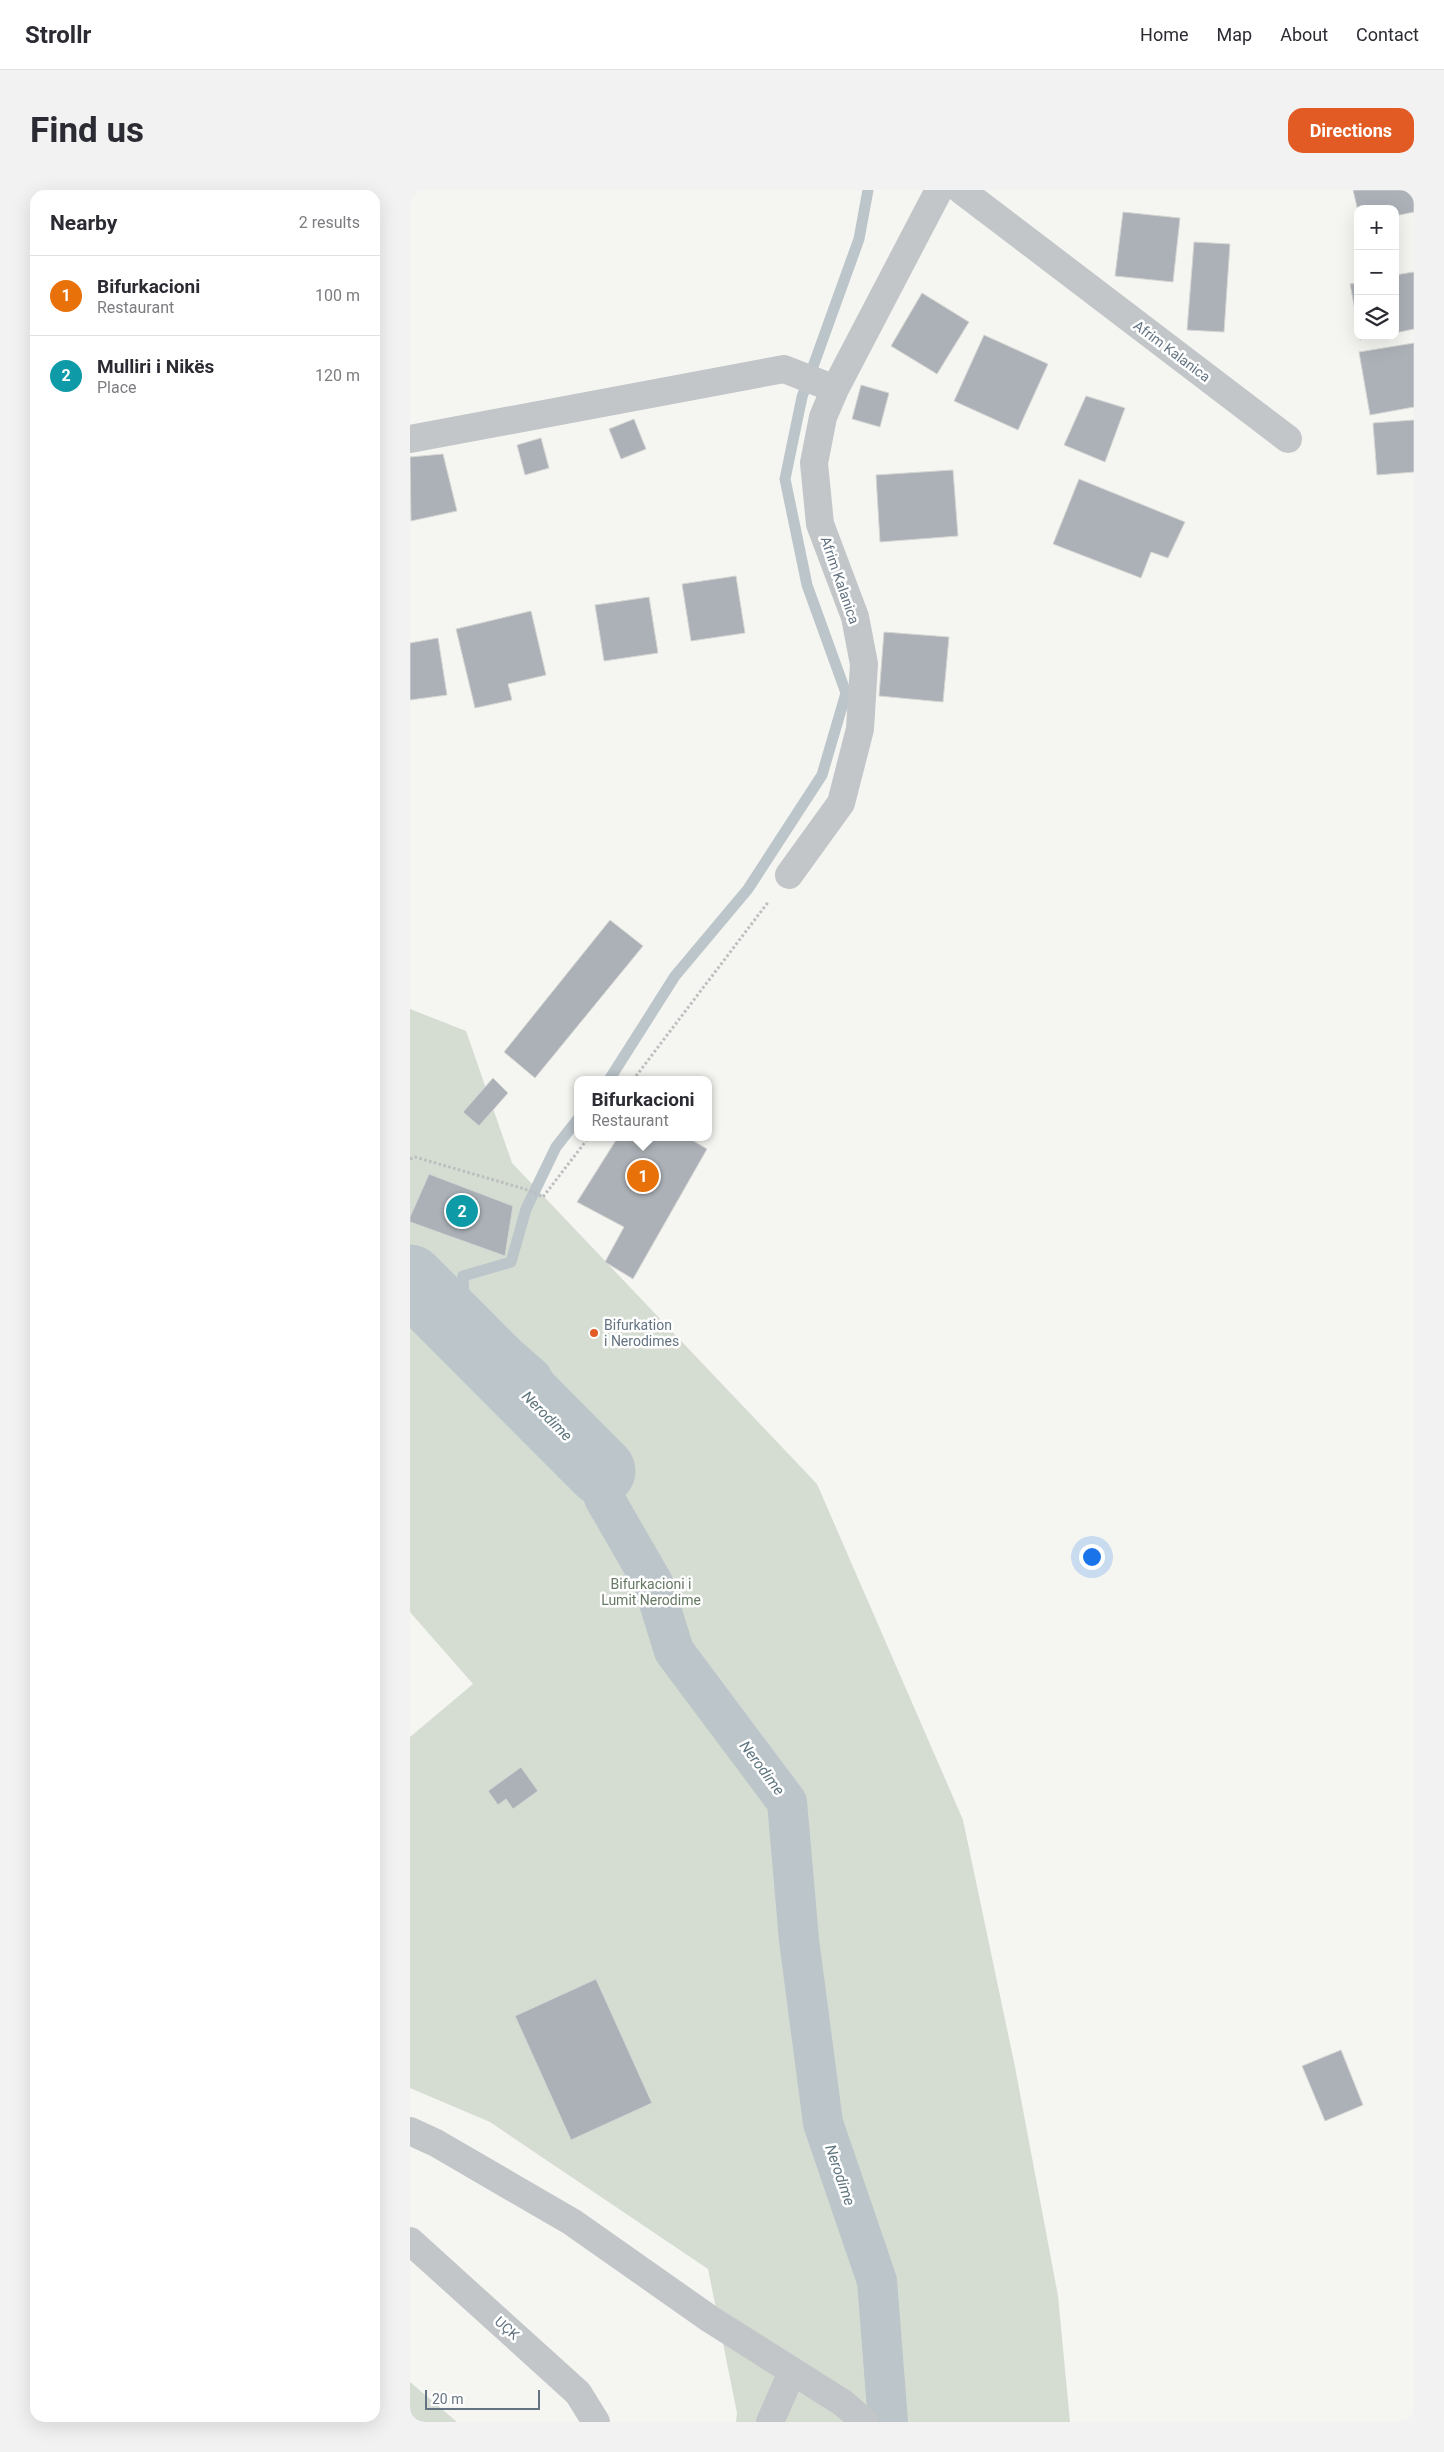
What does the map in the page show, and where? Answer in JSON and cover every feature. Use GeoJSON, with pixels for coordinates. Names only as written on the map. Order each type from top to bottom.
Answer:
{"type":"FeatureCollection","features":[{"type":"Feature","properties":{"kind":"street","name":"Afrim Kalanica"},"geometry":{"type":"LineString","coordinates":[[789,875],[840,803],[860,729],[864,664],[855,616],[820,524],[814,463],[823,417],[826,386],[938,190]]}},
{"type":"Feature","properties":{"kind":"street","name":"Afrim Kalanica"},"geometry":{"type":"LineString","coordinates":[[961,190],[1288,439]]}},
{"type":"Feature","properties":{"kind":"street"},"geometry":{"type":"LineString","coordinates":[[410,439],[784,369],[826,386]]}},
{"type":"Feature","properties":{"kind":"street"},"geometry":{"type":"LineString","coordinates":[[410,2131],[572,2222],[710,2319],[843,2403],[865,2422]]}},
{"type":"Feature","properties":{"kind":"street","name":"UÇK"},"geometry":{"type":"LineString","coordinates":[[410,2241],[578,2394],[596,2422]]}},
{"type":"Feature","properties":{"kind":"street"},"geometry":{"type":"LineString","coordinates":[[770,2422],[792,2372]]}},
{"type":"Feature","properties":{"kind":"path"},"geometry":{"type":"LineString","coordinates":[[636,1076],[789,875]]}},
{"type":"Feature","properties":{"kind":"path"},"geometry":{"type":"LineString","coordinates":[[410,1159],[415,1157],[525,1189],[544,1197],[586,1141]]}},
{"type":"Feature","properties":{"kind":"green space","name":"Bifurkacioni i Lumit Nerodime"},"geometry":{"type":"Polygon","coordinates":[[[410,1009],[466,1031],[512,1163],[817,1484],[963,1820],[1015,2067],[1058,2296],[1070,2422],[736,2422],[737,2413],[708,2269],[490,2122],[410,2088],[410,1737],[473,1684],[410,1612],[410,1009]]]}},
{"type":"Feature","properties":{"kind":"green space"},"geometry":{"type":"Polygon","coordinates":[[[410,2382],[457,2422],[410,2422],[410,2382]]]}},
{"type":"Feature","properties":{"kind":"building"},"geometry":{"type":"Polygon","coordinates":[[[1353,190],[1414,190],[1414,212],[1399,215],[1399,205],[1357,205],[1353,190]]]}},
{"type":"Feature","properties":{"kind":"building"},"geometry":{"type":"Polygon","coordinates":[[[1123,212],[1180,218],[1173,282],[1115,276],[1123,212]]]}},
{"type":"Feature","properties":{"kind":"building"},"geometry":{"type":"Polygon","coordinates":[[[1194,242],[1230,244],[1224,332],[1187,330],[1194,242]]]}},
{"type":"Feature","properties":{"kind":"building"},"geometry":{"type":"Polygon","coordinates":[[[1414,272],[1414,329],[1399,332],[1399,295],[1399,274],[1414,272]]]}},
{"type":"Feature","properties":{"kind":"building"},"geometry":{"type":"Polygon","coordinates":[[[1350,284],[1354,284],[1354,305],[1350,284]]]}},
{"type":"Feature","properties":{"kind":"building"},"geometry":{"type":"Polygon","coordinates":[[[922,293],[969,322],[937,374],[891,346],[922,293]]]}},
{"type":"Feature","properties":{"kind":"building"},"geometry":{"type":"Polygon","coordinates":[[[984,335],[1048,364],[1018,430],[954,401],[984,335]]]}},
{"type":"Feature","properties":{"kind":"building"},"geometry":{"type":"Polygon","coordinates":[[[1414,343],[1414,407],[1370,415],[1359,352],[1414,343]]]}},
{"type":"Feature","properties":{"kind":"building"},"geometry":{"type":"Polygon","coordinates":[[[861,385],[889,393],[880,427],[852,419],[861,385]]]}},
{"type":"Feature","properties":{"kind":"building"},"geometry":{"type":"Polygon","coordinates":[[[1086,396],[1125,408],[1105,462],[1064,445],[1086,396]]]}},
{"type":"Feature","properties":{"kind":"building"},"geometry":{"type":"Polygon","coordinates":[[[634,419],[646,449],[621,459],[609,429],[634,419]]]}},
{"type":"Feature","properties":{"kind":"building"},"geometry":{"type":"Polygon","coordinates":[[[1414,420],[1414,472],[1377,475],[1373,423],[1414,420]]]}},
{"type":"Feature","properties":{"kind":"building"},"geometry":{"type":"Polygon","coordinates":[[[541,438],[549,468],[525,475],[517,445],[541,438]]]}},
{"type":"Feature","properties":{"kind":"building"},"geometry":{"type":"Polygon","coordinates":[[[443,454],[457,511],[411,521],[410,457],[443,454]]]}},
{"type":"Feature","properties":{"kind":"building"},"geometry":{"type":"Polygon","coordinates":[[[953,470],[958,536],[880,542],[876,475],[953,470]]]}},
{"type":"Feature","properties":{"kind":"building"},"geometry":{"type":"Polygon","coordinates":[[[1079,479],[1185,522],[1168,558],[1151,552],[1141,578],[1053,544],[1079,479]]]}},
{"type":"Feature","properties":{"kind":"building"},"geometry":{"type":"Polygon","coordinates":[[[736,576],[745,633],[691,641],[682,584],[736,576]]]}},
{"type":"Feature","properties":{"kind":"building"},"geometry":{"type":"Polygon","coordinates":[[[649,597],[658,653],[604,661],[595,605],[649,597]]]}},
{"type":"Feature","properties":{"kind":"building"},"geometry":{"type":"Polygon","coordinates":[[[531,611],[546,675],[508,684],[512,700],[475,708],[456,629],[531,611]]]}},
{"type":"Feature","properties":{"kind":"building"},"geometry":{"type":"Polygon","coordinates":[[[884,632],[949,637],[943,702],[879,696],[884,632]]]}},
{"type":"Feature","properties":{"kind":"building"},"geometry":{"type":"Polygon","coordinates":[[[438,638],[447,695],[410,700],[410,643],[438,638]]]}},
{"type":"Feature","properties":{"kind":"building"},"geometry":{"type":"Polygon","coordinates":[[[610,920],[643,946],[535,1078],[504,1052],[610,920]]]}},
{"type":"Feature","properties":{"kind":"building"},"geometry":{"type":"Polygon","coordinates":[[[493,1078],[508,1093],[479,1126],[463,1112],[493,1078]]]}},
{"type":"Feature","properties":{"kind":"building"},"geometry":{"type":"Polygon","coordinates":[[[615,1141],[694,1141],[707,1149],[633,1279],[605,1262],[624,1227],[577,1202],[615,1141]]]}},
{"type":"Feature","properties":{"kind":"building"},"geometry":{"type":"Polygon","coordinates":[[[429,1174],[513,1206],[505,1256],[410,1222],[410,1217],[429,1174]]]}},
{"type":"Feature","properties":{"kind":"building"},"geometry":{"type":"Polygon","coordinates":[[[521,1767],[538,1791],[513,1809],[506,1799],[498,1805],[488,1791],[521,1767]]]}},
{"type":"Feature","properties":{"kind":"building"},"geometry":{"type":"Polygon","coordinates":[[[596,1979],[652,2103],[571,2140],[515,2016],[596,1979]]]}},
{"type":"Feature","properties":{"kind":"building"},"geometry":{"type":"Polygon","coordinates":[[[1341,2050],[1363,2105],[1325,2121],[1302,2066],[1341,2050]]]}},
{"type":"Feature","properties":{"kind":"waterway"},"geometry":{"type":"LineString","coordinates":[[612,1076],[675,976],[748,889],[822,775],[846,693],[807,585],[785,479],[802,397],[859,239],[868,190]]}},
{"type":"Feature","properties":{"kind":"waterway"},"geometry":{"type":"LineString","coordinates":[[574,1124],[556,1147],[526,1209],[511,1262],[463,1276],[464,1299],[543,1368],[601,1471]]}},
{"type":"Feature","properties":{"kind":"waterway","name":"Nerodime"},"geometry":{"type":"LineString","coordinates":[[410,1279],[601,1471]]}},
{"type":"Feature","properties":{"kind":"waterway","name":"Nerodime"},"geometry":{"type":"LineString","coordinates":[[601,1471],[604,1498],[653,1583],[674,1651],[787,1802],[799,1940],[823,2123],[877,2281],[888,2422]]}},
{"type":"Feature","properties":{"kind":"place","name":"Bifurkacioni"},"geometry":{"type":"Point","coordinates":[643,1176]}},
{"type":"Feature","properties":{"kind":"place","name":"Mulliri i Nikës"},"geometry":{"type":"Point","coordinates":[462,1211]}},
{"type":"Feature","properties":{"kind":"place","name":"Bifurkation i Nerodimes"},"geometry":{"type":"Point","coordinates":[594,1333]}}]}
